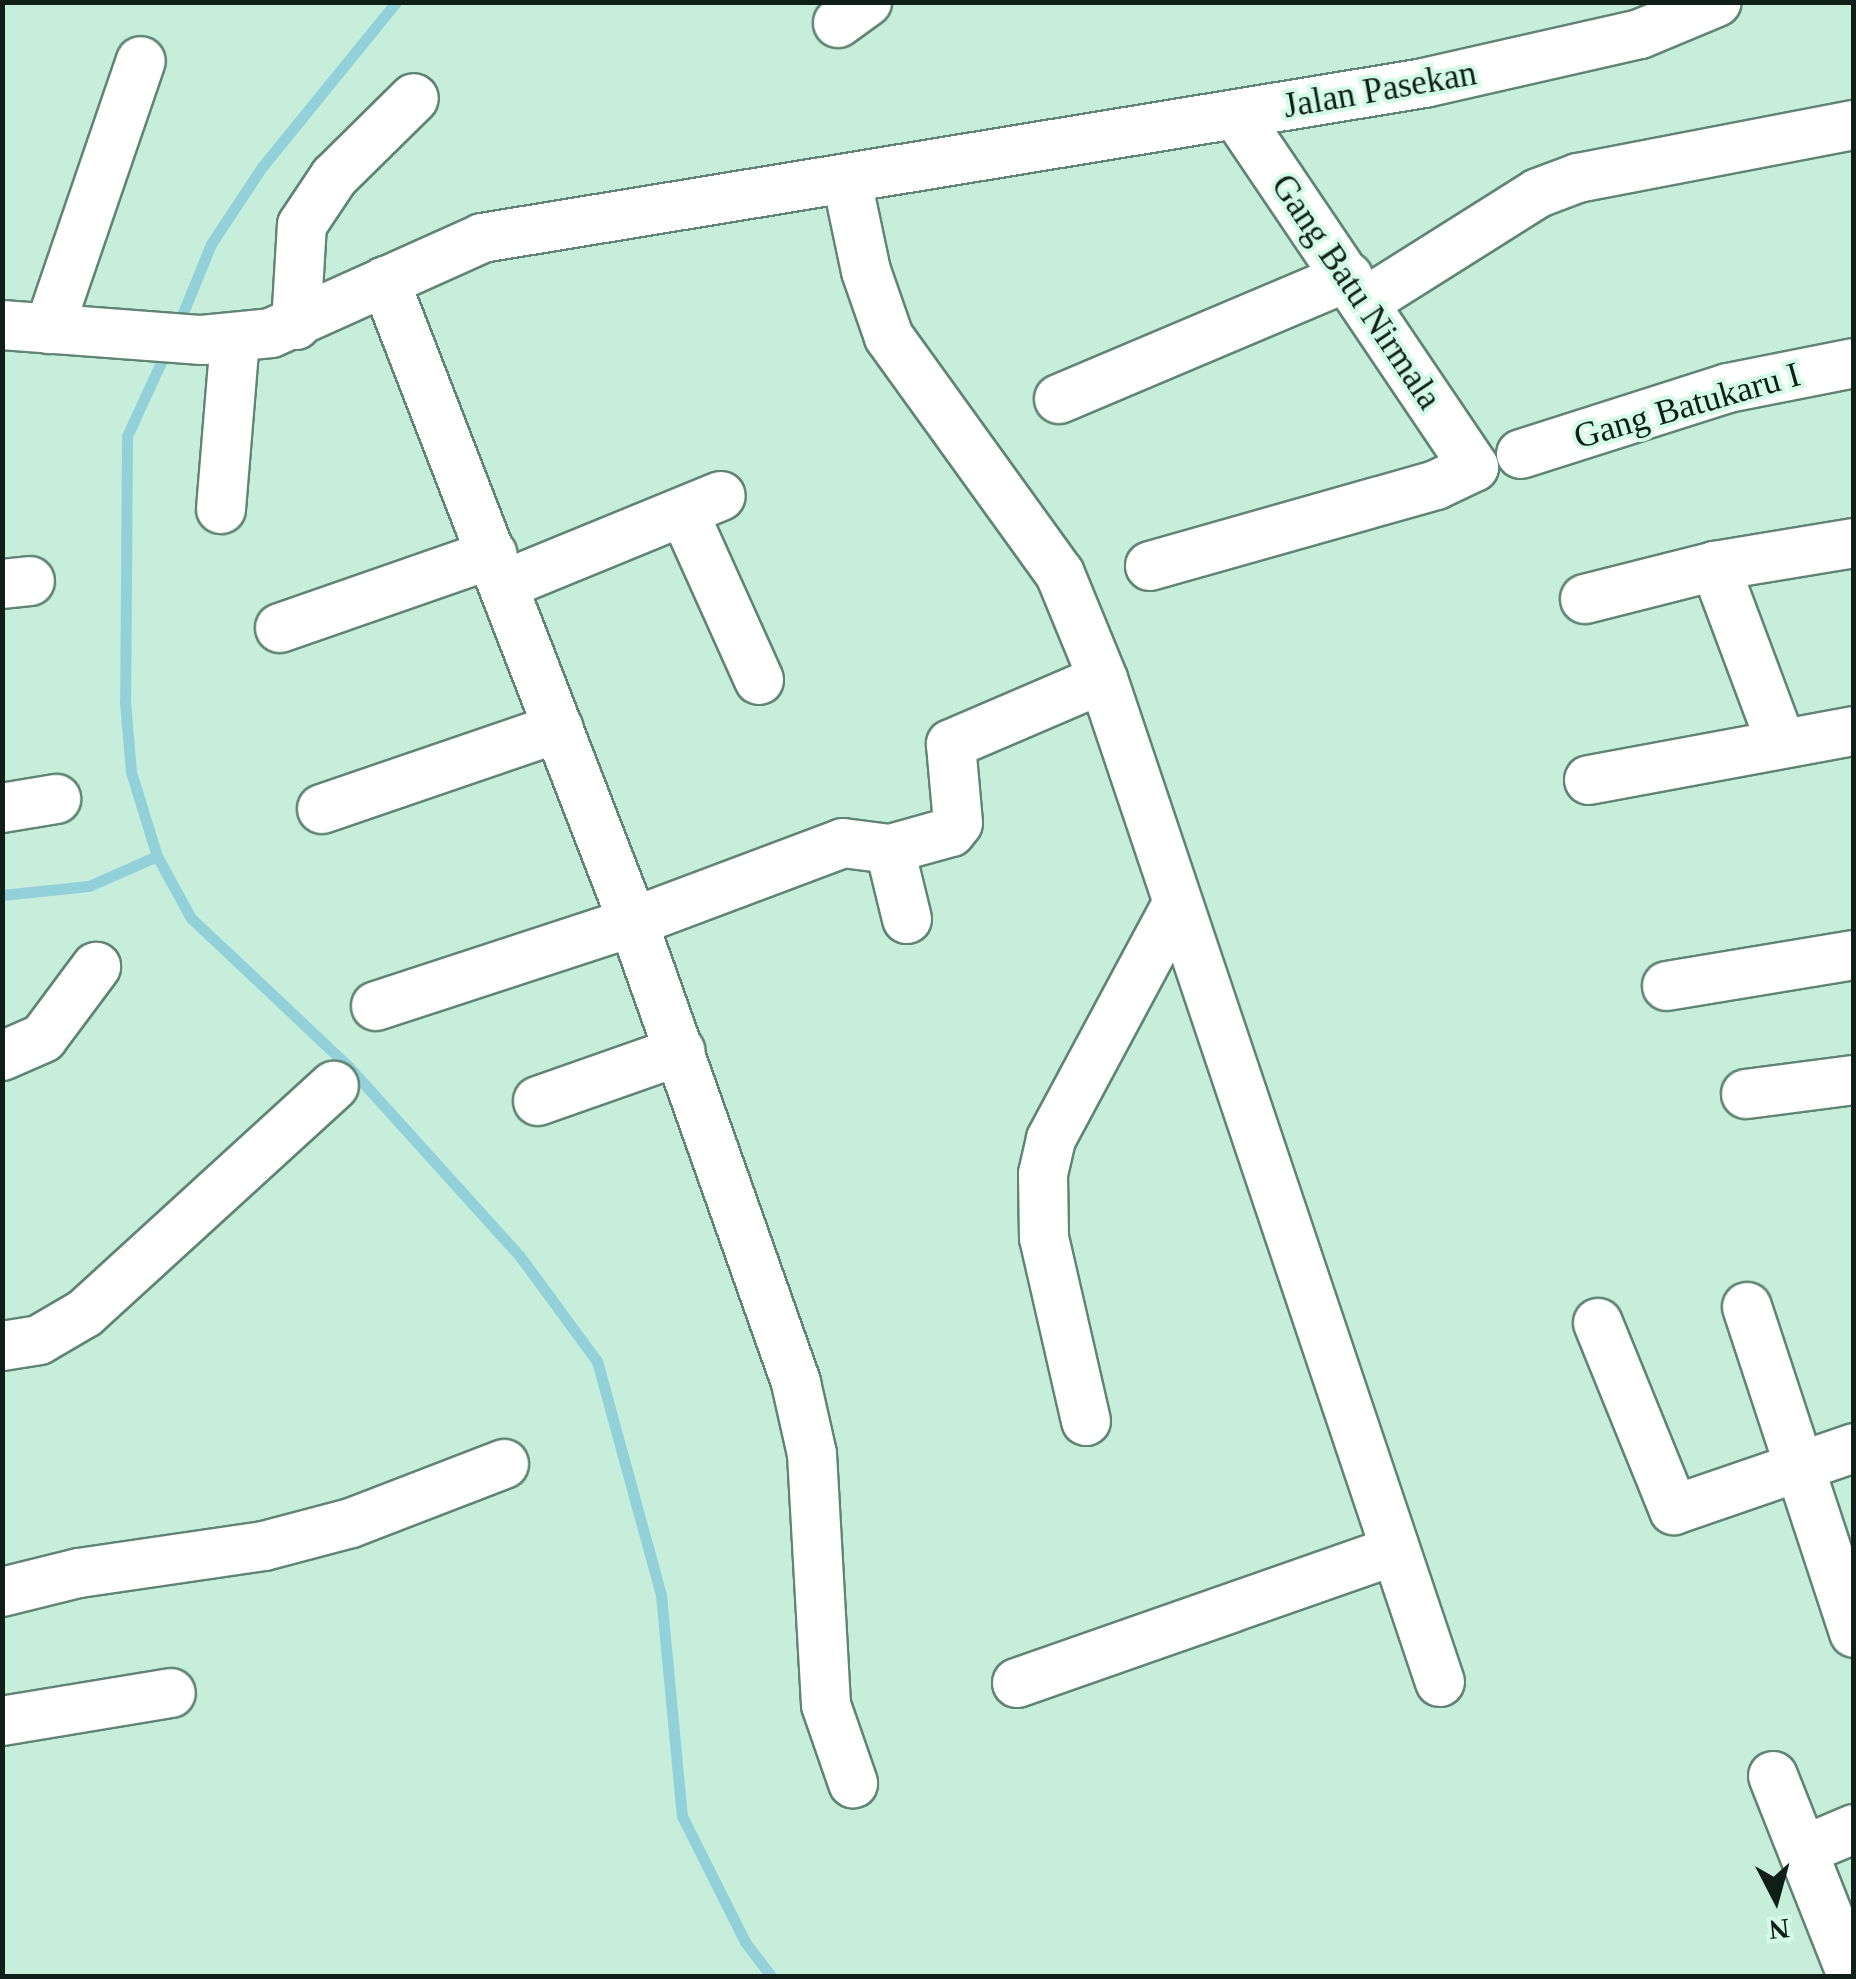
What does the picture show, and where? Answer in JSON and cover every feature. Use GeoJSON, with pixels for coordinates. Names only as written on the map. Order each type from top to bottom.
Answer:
{"type":"FeatureCollection","features":[{"type":"Feature","properties":{"kind":"street","name":"Jalan Pasekan"},"geometry":{"type":"LineString","coordinates":[[2,324],[235,339],[296,325],[482,238],[1237,116],[1556,56],[1717,2]]}},
{"type":"Feature","properties":{"kind":"street"},"geometry":{"type":"LineString","coordinates":[[49,329],[140,61]]}},
{"type":"Feature","properties":{"kind":"street"},"geometry":{"type":"LineString","coordinates":[[296,325],[302,224],[334,178],[414,98]]}},
{"type":"Feature","properties":{"kind":"street","name":"Gang Batu Nirmala"},"geometry":{"type":"LineString","coordinates":[[1150,566],[1436,485],[1474,467],[1237,116]]}},
{"type":"Feature","properties":{"kind":"street"},"geometry":{"type":"LineString","coordinates":[[1059,399],[1356,289],[1564,183],[1618,166],[1854,125]]}},
{"type":"Feature","properties":{"kind":"street"},"geometry":{"type":"LineString","coordinates":[[847,181],[866,271],[889,337],[1050,558],[1103,678],[1176,906],[1222,1018],[1393,1552],[1440,1682]]}},
{"type":"Feature","properties":{"kind":"street"},"geometry":{"type":"LineString","coordinates":[[385,281],[633,922],[807,1419],[826,1705],[853,1783]]}},
{"type":"Feature","properties":{"kind":"street"},"geometry":{"type":"LineString","coordinates":[[221,509],[235,339]]}},
{"type":"Feature","properties":{"kind":"street","name":"Gang Batukaru I"},"geometry":{"type":"LineString","coordinates":[[1522,454],[1728,388],[1854,362]]}},
{"type":"Feature","properties":{"kind":"street"},"geometry":{"type":"LineString","coordinates":[[280,628],[499,569],[702,505],[759,680]]}},
{"type":"Feature","properties":{"kind":"street"},"geometry":{"type":"LineString","coordinates":[[1584,599],[1714,566],[1854,543]]}},
{"type":"Feature","properties":{"kind":"street"},"geometry":{"type":"LineString","coordinates":[[1714,566],[1780,740]]}},
{"type":"Feature","properties":{"kind":"street"},"geometry":{"type":"LineString","coordinates":[[376,1006],[633,922],[843,842],[890,849],[951,832],[958,823],[949,758],[960,735],[1103,678]]}},
{"type":"Feature","properties":{"kind":"street"},"geometry":{"type":"LineString","coordinates":[[322,809],[558,728]]}},
{"type":"Feature","properties":{"kind":"street"},"geometry":{"type":"LineString","coordinates":[[1590,780],[1780,740],[1854,731]]}},
{"type":"Feature","properties":{"kind":"street"},"geometry":{"type":"LineString","coordinates":[[2,808],[56,799]]}},
{"type":"Feature","properties":{"kind":"street"},"geometry":{"type":"LineString","coordinates":[[890,849],[907,919]]}},
{"type":"Feature","properties":{"kind":"street"},"geometry":{"type":"LineString","coordinates":[[1086,1421],[1044,1238],[1043,1174],[1051,1139],[1176,906]]}},
{"type":"Feature","properties":{"kind":"street"},"geometry":{"type":"LineString","coordinates":[[1668,986],[1854,955]]}},
{"type":"Feature","properties":{"kind":"street"},"geometry":{"type":"LineString","coordinates":[[2,1056],[50,1031],[96,967]]}},
{"type":"Feature","properties":{"kind":"street"},"geometry":{"type":"LineString","coordinates":[[538,1101],[680,1051]]}},
{"type":"Feature","properties":{"kind":"street"},"geometry":{"type":"LineString","coordinates":[[1746,1094],[1854,1080]]}},
{"type":"Feature","properties":{"kind":"street"},"geometry":{"type":"LineString","coordinates":[[2,1346],[39,1340],[85,1313],[334,1086]]}},
{"type":"Feature","properties":{"kind":"street"},"geometry":{"type":"LineString","coordinates":[[1746,1307],[1854,1633]]}},
{"type":"Feature","properties":{"kind":"street"},"geometry":{"type":"LineString","coordinates":[[1598,1323],[1669,1506],[1688,1510],[1854,1448]]}},
{"type":"Feature","properties":{"kind":"street"},"geometry":{"type":"LineString","coordinates":[[2,1592],[79,1572],[264,1546],[350,1523],[504,1464]]}},
{"type":"Feature","properties":{"kind":"street"},"geometry":{"type":"LineString","coordinates":[[1017,1683],[1393,1552]]}},
{"type":"Feature","properties":{"kind":"street"},"geometry":{"type":"LineString","coordinates":[[2,1722],[171,1693]]}},
{"type":"Feature","properties":{"kind":"street"},"geometry":{"type":"LineString","coordinates":[[1773,1776],[1852,1976]]}},
{"type":"Feature","properties":{"kind":"street"},"geometry":{"type":"LineString","coordinates":[[1804,1850],[1854,1828]]}},
{"type":"Feature","properties":{"kind":"waterway"},"geometry":{"type":"LineString","coordinates":[[178,325],[211,244],[262,167],[396,2]]}},
{"type":"Feature","properties":{"kind":"waterway"},"geometry":{"type":"LineString","coordinates":[[168,347],[127,436],[125,702],[131,772],[157,856],[191,918],[348,1066],[519,1255],[597,1361],[661,1595],[682,1816],[745,1942],[771,1976]]}},
{"type":"Feature","properties":{"kind":"waterway"},"geometry":{"type":"LineString","coordinates":[[2,895],[89,886],[157,856]]}}]}
